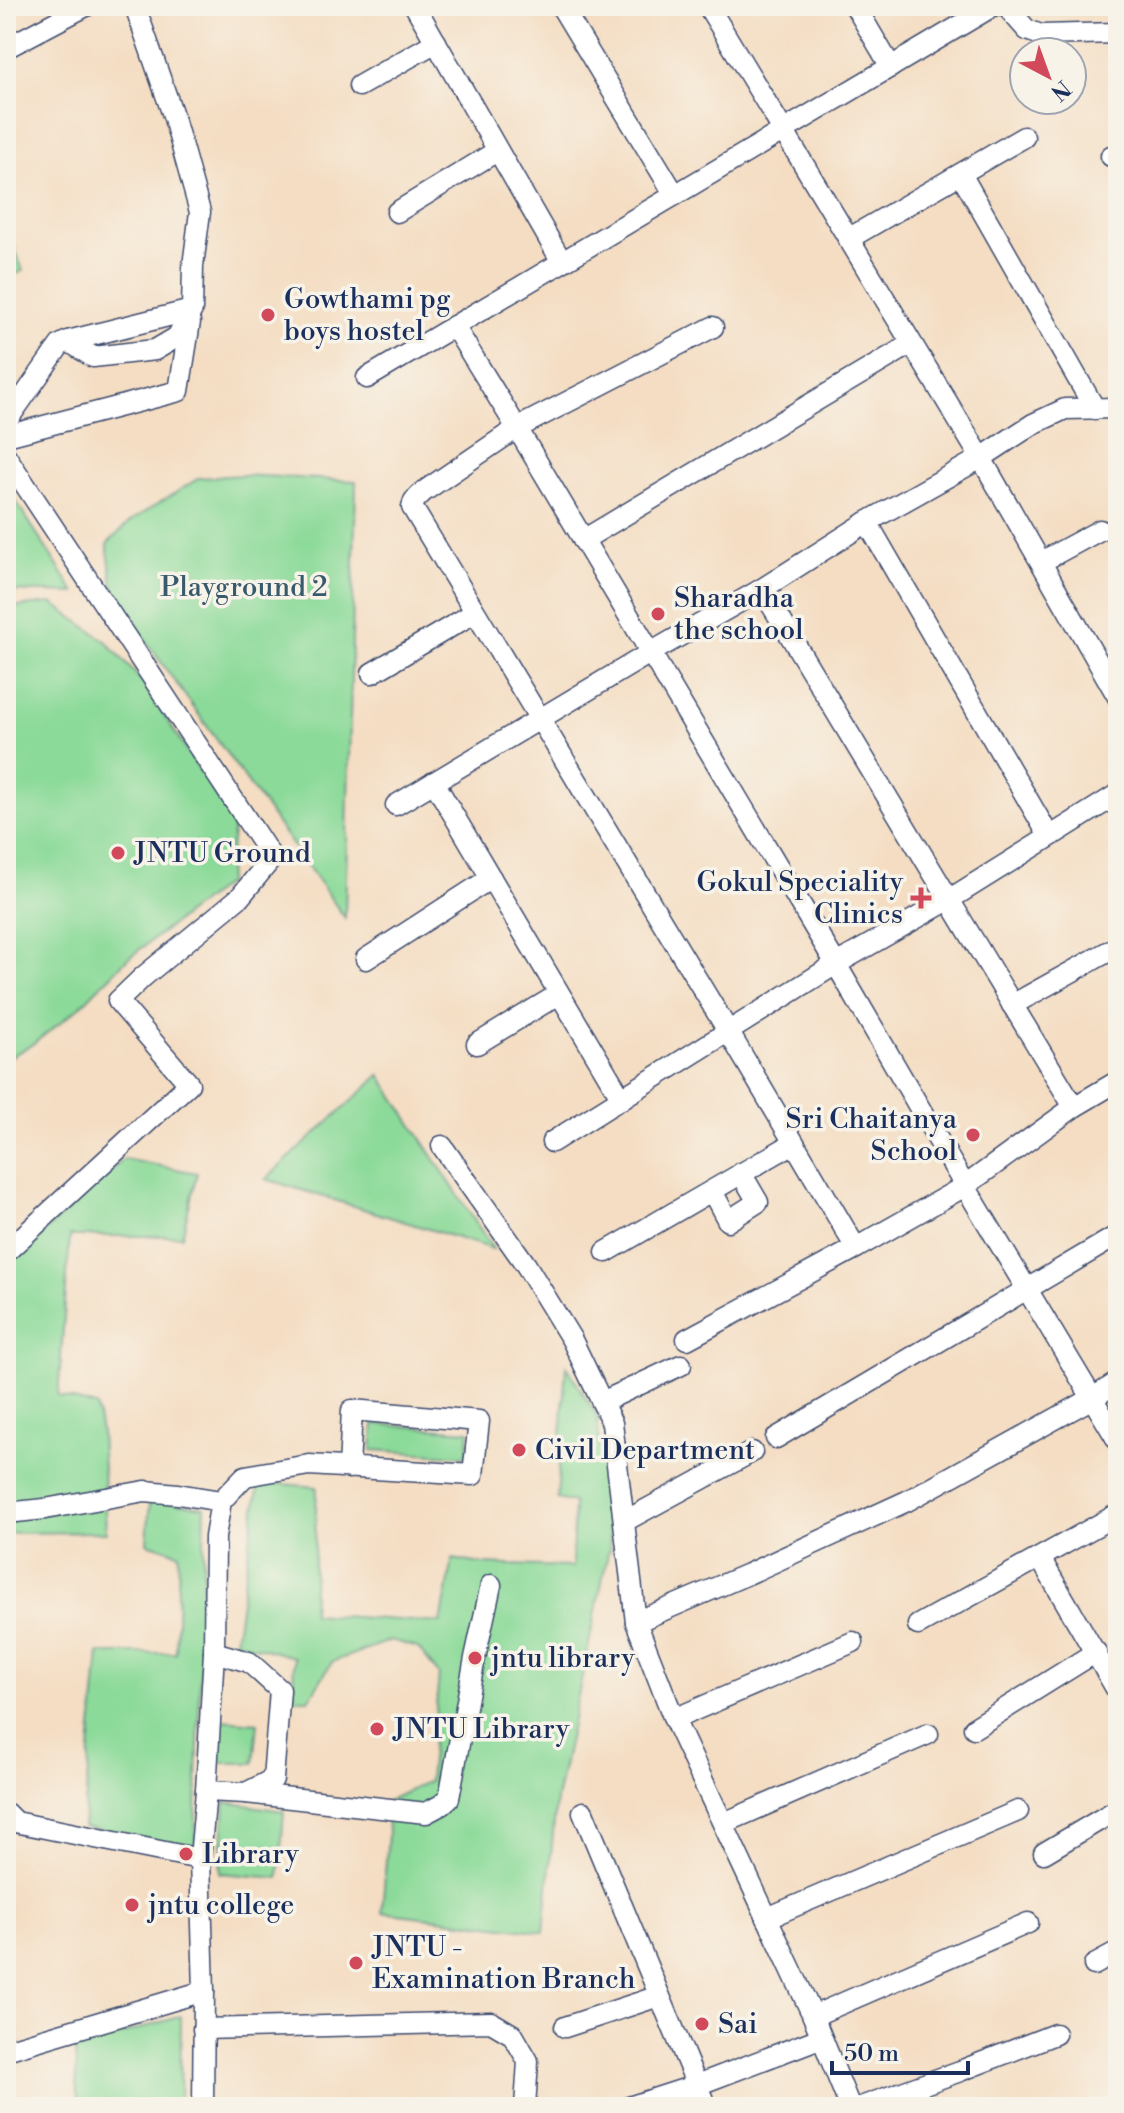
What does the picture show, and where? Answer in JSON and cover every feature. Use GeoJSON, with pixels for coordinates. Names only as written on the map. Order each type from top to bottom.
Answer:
{"type":"FeatureCollection","features":[{"type":"Feature","properties":{"kind":"street"},"geometry":{"type":"LineString","coordinates":[[6,48],[86,6]]}},
{"type":"Feature","properties":{"kind":"street"},"geometry":{"type":"LineString","coordinates":[[6,436],[179,391],[192,310],[193,266],[200,212],[174,118],[135,6]]}},
{"type":"Feature","properties":{"kind":"street"},"geometry":{"type":"LineString","coordinates":[[415,6],[562,262]]}},
{"type":"Feature","properties":{"kind":"street"},"geometry":{"type":"LineString","coordinates":[[561,6],[675,195]]}},
{"type":"Feature","properties":{"kind":"street"},"geometry":{"type":"LineString","coordinates":[[708,6],[1041,562],[1110,665],[1118,697]]}},
{"type":"Feature","properties":{"kind":"street"},"geometry":{"type":"LineString","coordinates":[[855,6],[891,67]]}},
{"type":"Feature","properties":{"kind":"street"},"geometry":{"type":"LineString","coordinates":[[367,378],[993,6]]}},
{"type":"Feature","properties":{"kind":"street"},"geometry":{"type":"LineString","coordinates":[[1006,6],[1027,30],[1041,35],[1118,33]]}},
{"type":"Feature","properties":{"kind":"street"},"geometry":{"type":"LineString","coordinates":[[359,86],[436,42]]}},
{"type":"Feature","properties":{"kind":"street"},"geometry":{"type":"LineString","coordinates":[[848,239],[1024,137]]}},
{"type":"Feature","properties":{"kind":"street"},"geometry":{"type":"LineString","coordinates":[[397,212],[497,151]]}},
{"type":"Feature","properties":{"kind":"street"},"geometry":{"type":"LineString","coordinates":[[961,174],[1095,409]]}},
{"type":"Feature","properties":{"kind":"street"},"geometry":{"type":"LineString","coordinates":[[68,341],[93,357],[155,350],[177,337],[192,310]]}},
{"type":"Feature","properties":{"kind":"street"},"geometry":{"type":"LineString","coordinates":[[6,422],[60,345],[192,310]]}},
{"type":"Feature","properties":{"kind":"street"},"geometry":{"type":"LineString","coordinates":[[454,326],[1118,1441]]}},
{"type":"Feature","properties":{"kind":"street"},"geometry":{"type":"LineString","coordinates":[[713,327],[517,428],[423,492],[412,507],[856,1248]]}},
{"type":"Feature","properties":{"kind":"street"},"geometry":{"type":"LineString","coordinates":[[583,540],[911,344]]}},
{"type":"Feature","properties":{"kind":"street"},"geometry":{"type":"LineString","coordinates":[[396,805],[762,589],[867,522],[981,458],[1033,424],[1065,409],[1118,408]]}},
{"type":"Feature","properties":{"kind":"street"},"geometry":{"type":"LineString","coordinates":[[6,456],[272,858],[240,897],[118,1001],[189,1084],[6,1252]]}},
{"type":"Feature","properties":{"kind":"street"},"geometry":{"type":"LineString","coordinates":[[867,522],[1049,836]]}},
{"type":"Feature","properties":{"kind":"street"},"geometry":{"type":"LineString","coordinates":[[1041,562],[1100,530]]}},
{"type":"Feature","properties":{"kind":"street"},"geometry":{"type":"LineString","coordinates":[[762,589],[1074,1107]]}},
{"type":"Feature","properties":{"kind":"street"},"geometry":{"type":"LineString","coordinates":[[372,673],[474,613]]}},
{"type":"Feature","properties":{"kind":"street"},"geometry":{"type":"LineString","coordinates":[[434,782],[622,1099]]}},
{"type":"Feature","properties":{"kind":"street"},"geometry":{"type":"LineString","coordinates":[[552,1142],[836,964],[950,899],[1118,794]]}},
{"type":"Feature","properties":{"kind":"street"},"geometry":{"type":"LineString","coordinates":[[366,959],[491,878]]}},
{"type":"Feature","properties":{"kind":"street"},"geometry":{"type":"LineString","coordinates":[[1012,1005],[1118,946]]}},
{"type":"Feature","properties":{"kind":"street"},"geometry":{"type":"LineString","coordinates":[[477,1044],[559,994]]}},
{"type":"Feature","properties":{"kind":"street"},"geometry":{"type":"LineString","coordinates":[[687,1339],[965,1186],[1074,1107],[1118,1081]]}},
{"type":"Feature","properties":{"kind":"street"},"geometry":{"type":"LineString","coordinates":[[606,1252],[794,1143]]}},
{"type":"Feature","properties":{"kind":"street"},"geometry":{"type":"LineString","coordinates":[[442,1146],[526,1265],[572,1340],[612,1423],[636,1622],[674,1719],[813,2016],[850,2107]]}},
{"type":"Feature","properties":{"kind":"street"},"geometry":{"type":"LineString","coordinates":[[712,1191],[728,1221],[758,1202],[741,1173]]}},
{"type":"Feature","properties":{"kind":"street"},"geometry":{"type":"LineString","coordinates":[[776,1438],[1118,1235]]}},
{"type":"Feature","properties":{"kind":"street"},"geometry":{"type":"LineString","coordinates":[[602,1402],[681,1365]]}},
{"type":"Feature","properties":{"kind":"street"},"geometry":{"type":"LineString","coordinates":[[636,1622],[907,1501],[1118,1382]]}},
{"type":"Feature","properties":{"kind":"street"},"geometry":{"type":"LineString","coordinates":[[203,2107],[204,1991],[200,1859],[214,1652],[215,1537],[221,1501],[245,1476],[309,1465],[349,1468],[473,1475],[479,1421],[352,1410],[349,1468]]}},
{"type":"Feature","properties":{"kind":"street"},"geometry":{"type":"LineString","coordinates":[[625,1521],[752,1452]]}},
{"type":"Feature","properties":{"kind":"street"},"geometry":{"type":"LineString","coordinates":[[6,1513],[145,1491],[221,1501]]}},
{"type":"Feature","properties":{"kind":"street"},"geometry":{"type":"LineString","coordinates":[[918,1625],[1118,1514]]}},
{"type":"Feature","properties":{"kind":"street"},"geometry":{"type":"LineString","coordinates":[[1040,1558],[1118,1692]]}},
{"type":"Feature","properties":{"kind":"street"},"geometry":{"type":"LineString","coordinates":[[206,1791],[426,1813],[441,1805],[449,1798],[491,1585]]}},
{"type":"Feature","properties":{"kind":"street"},"geometry":{"type":"LineString","coordinates":[[674,1719],[853,1642]]}},
{"type":"Feature","properties":{"kind":"street"},"geometry":{"type":"LineString","coordinates":[[214,1652],[249,1662],[280,1690],[273,1779],[246,1793]]}},
{"type":"Feature","properties":{"kind":"street"},"geometry":{"type":"LineString","coordinates":[[974,1728],[1096,1652]]}},
{"type":"Feature","properties":{"kind":"street"},"geometry":{"type":"LineString","coordinates":[[724,1823],[928,1734]]}},
{"type":"Feature","properties":{"kind":"street"},"geometry":{"type":"LineString","coordinates":[[1044,1853],[1118,1809]]}},
{"type":"Feature","properties":{"kind":"street"},"geometry":{"type":"LineString","coordinates":[[767,1918],[1018,1811]]}},
{"type":"Feature","properties":{"kind":"street"},"geometry":{"type":"LineString","coordinates":[[583,1812],[706,2107]]}},
{"type":"Feature","properties":{"kind":"street"},"geometry":{"type":"LineString","coordinates":[[6,1813],[15,1822],[200,1859]]}},
{"type":"Feature","properties":{"kind":"street"},"geometry":{"type":"LineString","coordinates":[[813,2016],[1028,1923]]}},
{"type":"Feature","properties":{"kind":"street"},"geometry":{"type":"LineString","coordinates":[[1094,1965],[1118,1952]]}},
{"type":"Feature","properties":{"kind":"street"},"geometry":{"type":"LineString","coordinates":[[6,2050],[204,1991]]}},
{"type":"Feature","properties":{"kind":"street"},"geometry":{"type":"LineString","coordinates":[[565,2027],[659,1996]]}},
{"type":"Feature","properties":{"kind":"street"},"geometry":{"type":"LineString","coordinates":[[203,2029],[491,2022],[513,2035],[528,2061],[525,2107]]}},
{"type":"Feature","properties":{"kind":"street"},"geometry":{"type":"LineString","coordinates":[[861,2107],[1055,2034]]}},
{"type":"Feature","properties":{"kind":"street"},"geometry":{"type":"LineString","coordinates":[[629,2107],[697,2085],[820,2038]]}},
{"type":"Feature","properties":{"kind":"green space"},"geometry":{"type":"Polygon","coordinates":[[[6,224],[23,271],[6,278],[6,224]]]}},
{"type":"Feature","properties":{"kind":"green space","name":"Playground 2"},"geometry":{"type":"Polygon","coordinates":[[[242,475],[356,481],[345,918],[115,598],[107,544],[132,520],[199,478],[242,475]]]}},
{"type":"Feature","properties":{"kind":"green space"},"geometry":{"type":"Polygon","coordinates":[[[6,486],[75,593],[6,591],[6,486]]]}},
{"type":"Feature","properties":{"kind":"green space","name":"JNTU Ground"},"geometry":{"type":"Polygon","coordinates":[[[52,603],[106,641],[141,680],[234,823],[227,883],[127,959],[79,1008],[33,1044],[6,1059],[6,608],[52,603]]]}},
{"type":"Feature","properties":{"kind":"green space"},"geometry":{"type":"Polygon","coordinates":[[[380,1075],[493,1249],[266,1179],[380,1075]]]}},
{"type":"Feature","properties":{"kind":"green space"},"geometry":{"type":"Polygon","coordinates":[[[124,1159],[197,1173],[182,1236],[70,1236],[58,1396],[96,1406],[101,1432],[106,1532],[6,1533],[6,1267],[124,1159]]]}},
{"type":"Feature","properties":{"kind":"green space"},"geometry":{"type":"Polygon","coordinates":[[[566,1365],[597,1416],[610,1544],[556,1800],[544,1932],[382,1912],[388,1835],[387,1801],[429,1781],[439,1675],[418,1648],[391,1640],[332,1662],[309,1699],[293,1699],[294,1657],[235,1641],[259,1482],[317,1487],[312,1614],[441,1623],[453,1559],[481,1564],[572,1567],[574,1503],[557,1499],[566,1365]]]}},
{"type":"Feature","properties":{"kind":"green space"},"geometry":{"type":"Polygon","coordinates":[[[374,1424],[469,1431],[467,1456],[372,1450],[374,1424]]]}},
{"type":"Feature","properties":{"kind":"green space"},"geometry":{"type":"Polygon","coordinates":[[[150,1500],[205,1507],[195,1848],[83,1827],[99,1653],[176,1653],[179,1553],[147,1543],[150,1500]]]}},
{"type":"Feature","properties":{"kind":"green space"},"geometry":{"type":"Polygon","coordinates":[[[207,1719],[258,1723],[254,1763],[213,1763],[207,1719]]]}},
{"type":"Feature","properties":{"kind":"green space"},"geometry":{"type":"Polygon","coordinates":[[[225,1802],[284,1811],[279,1878],[220,1873],[225,1802]]]}},
{"type":"Feature","properties":{"kind":"green space"},"geometry":{"type":"Polygon","coordinates":[[[181,2016],[180,2107],[81,2107],[75,2049],[181,2016]]]}},
{"type":"Feature","properties":{"kind":"place","name":"Gowthami pg boys hostel"},"geometry":{"type":"Point","coordinates":[268,315]}},
{"type":"Feature","properties":{"kind":"place","name":"Sharadha the school"},"geometry":{"type":"Point","coordinates":[658,614]}},
{"type":"Feature","properties":{"kind":"place","name":"JNTU Ground"},"geometry":{"type":"Point","coordinates":[118,853]}},
{"type":"Feature","properties":{"kind":"place","name":"Gokul Speciality Clinics"},"geometry":{"type":"Point","coordinates":[921,898]}},
{"type":"Feature","properties":{"kind":"place","name":"Sri Chaitanya School"},"geometry":{"type":"Point","coordinates":[973,1135]}},
{"type":"Feature","properties":{"kind":"place","name":"Civil Department"},"geometry":{"type":"Point","coordinates":[519,1450]}},
{"type":"Feature","properties":{"kind":"place","name":"jntu library"},"geometry":{"type":"Point","coordinates":[475,1658]}},
{"type":"Feature","properties":{"kind":"place","name":"JNTU Library"},"geometry":{"type":"Point","coordinates":[377,1729]}},
{"type":"Feature","properties":{"kind":"place","name":"Library"},"geometry":{"type":"Point","coordinates":[186,1854]}},
{"type":"Feature","properties":{"kind":"place","name":"jntu college"},"geometry":{"type":"Point","coordinates":[132,1905]}},
{"type":"Feature","properties":{"kind":"place","name":"JNTU - Examination Branch"},"geometry":{"type":"Point","coordinates":[356,1963]}},
{"type":"Feature","properties":{"kind":"place","name":"Sai"},"geometry":{"type":"Point","coordinates":[702,2024]}}]}
